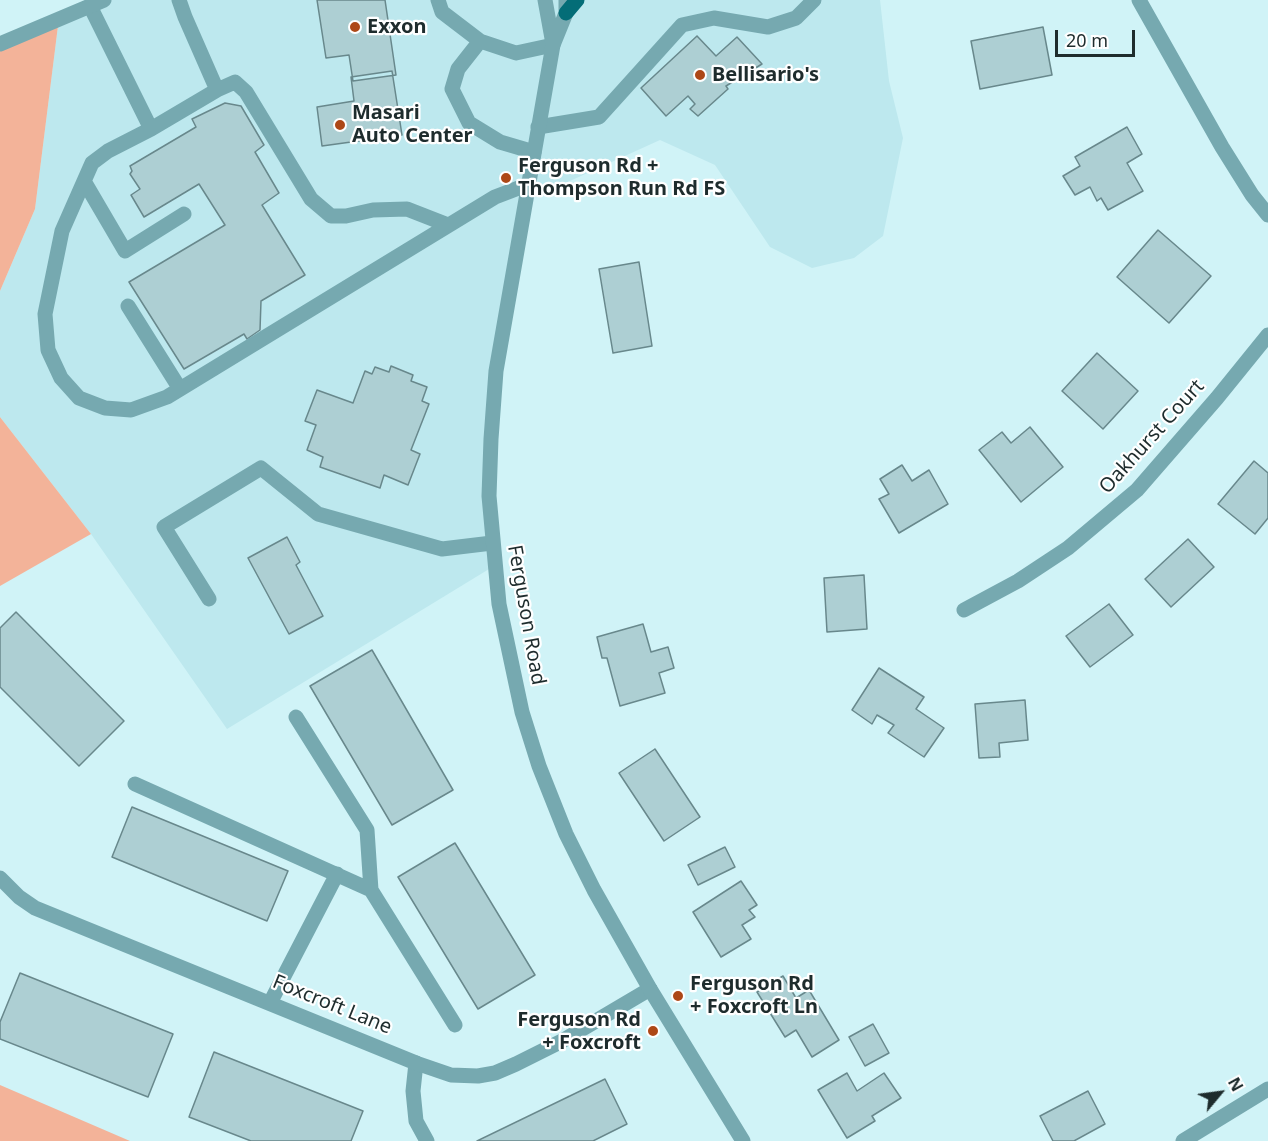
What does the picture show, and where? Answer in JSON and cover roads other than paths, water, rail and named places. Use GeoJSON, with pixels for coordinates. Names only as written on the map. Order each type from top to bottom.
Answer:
{"type":"FeatureCollection","features":[{"type":"Feature","properties":{"kind":"main road"},"geometry":{"type":"LineString","coordinates":[[566,6],[577,0]]}},
{"type":"Feature","properties":{"kind":"street"},"geometry":{"type":"LineString","coordinates":[[179,0],[184,17],[218,90]]}},
{"type":"Feature","properties":{"kind":"street"},"geometry":{"type":"LineString","coordinates":[[438,0],[442,12],[480,41],[516,53],[553,45]]}},
{"type":"Feature","properties":{"kind":"street","name":"Ferguson Road"},"geometry":{"type":"LineString","coordinates":[[545,0],[553,45]]}},
{"type":"Feature","properties":{"kind":"street"},"geometry":{"type":"LineString","coordinates":[[538,127],[599,117],[682,24],[714,18],[768,27],[796,18],[814,0]]}},
{"type":"Feature","properties":{"kind":"street"},"geometry":{"type":"LineString","coordinates":[[1139,0],[1222,147],[1252,195],[1268,215]]}},
{"type":"Feature","properties":{"kind":"street"},"geometry":{"type":"LineString","coordinates":[[0,44],[97,3],[151,129]]}},
{"type":"Feature","properties":{"kind":"street","name":"Ferguson Road"},"geometry":{"type":"LineString","coordinates":[[566,6],[553,45],[496,371],[489,496],[499,604],[522,712],[539,765],[566,834],[650,989],[743,1141]]}},
{"type":"Feature","properties":{"kind":"street"},"geometry":{"type":"LineString","coordinates":[[480,41],[458,69],[452,88],[460,106],[469,123],[500,142],[534,152]]}},
{"type":"Feature","properties":{"kind":"street"},"geometry":{"type":"LineString","coordinates":[[448,225],[407,209],[373,210],[346,216],[331,216],[311,199],[246,92],[235,82],[108,151],[92,163],[62,231],[45,314],[48,350],[61,378],[79,398],[105,408],[132,410],[167,397],[495,197],[529,184]]}},
{"type":"Feature","properties":{"kind":"street"},"geometry":{"type":"LineString","coordinates":[[84,181],[124,251],[184,214]]}},
{"type":"Feature","properties":{"kind":"street"},"geometry":{"type":"LineString","coordinates":[[128,306],[180,389]]}},
{"type":"Feature","properties":{"kind":"street","name":"Oakhurst Court"},"geometry":{"type":"LineString","coordinates":[[964,610],[1018,581],[1068,548],[1137,490],[1210,407],[1268,335]]}},
{"type":"Feature","properties":{"kind":"street"},"geometry":{"type":"LineString","coordinates":[[209,599],[164,527],[261,468],[318,514],[442,549],[492,543]]}},
{"type":"Feature","properties":{"kind":"street"},"geometry":{"type":"LineString","coordinates":[[296,717],[367,831],[371,890],[454,1025]]}},
{"type":"Feature","properties":{"kind":"street"},"geometry":{"type":"LineString","coordinates":[[135,784],[371,890]]}},
{"type":"Feature","properties":{"kind":"street"},"geometry":{"type":"LineString","coordinates":[[270,1003],[337,874]]}},
{"type":"Feature","properties":{"kind":"street","name":"Foxcroft Lane"},"geometry":{"type":"LineString","coordinates":[[0,878],[18,897],[35,908],[416,1063],[451,1075],[472,1076],[495,1073],[516,1064],[562,1041],[650,989]]}},
{"type":"Feature","properties":{"kind":"street"},"geometry":{"type":"LineString","coordinates":[[416,1063],[413,1091],[416,1121],[427,1141]]}},
{"type":"Feature","properties":{"kind":"street"},"geometry":{"type":"LineString","coordinates":[[1183,1141],[1268,1089]]}},
{"type":"Feature","properties":{"kind":"place","name":"Exxon"},"geometry":{"type":"Point","coordinates":[355,27]}},
{"type":"Feature","properties":{"kind":"place","name":"Bellisario's"},"geometry":{"type":"Point","coordinates":[700,75]}},
{"type":"Feature","properties":{"kind":"place","name":"Masari Auto Center"},"geometry":{"type":"Point","coordinates":[340,125]}},
{"type":"Feature","properties":{"kind":"place","name":"Ferguson Rd + Thompson Run Rd FS"},"geometry":{"type":"Point","coordinates":[506,178]}},
{"type":"Feature","properties":{"kind":"place","name":"Ferguson Rd + Foxcroft Ln"},"geometry":{"type":"Point","coordinates":[678,996]}},
{"type":"Feature","properties":{"kind":"place","name":"Ferguson Rd + Foxcroft"},"geometry":{"type":"Point","coordinates":[653,1031]}}]}
